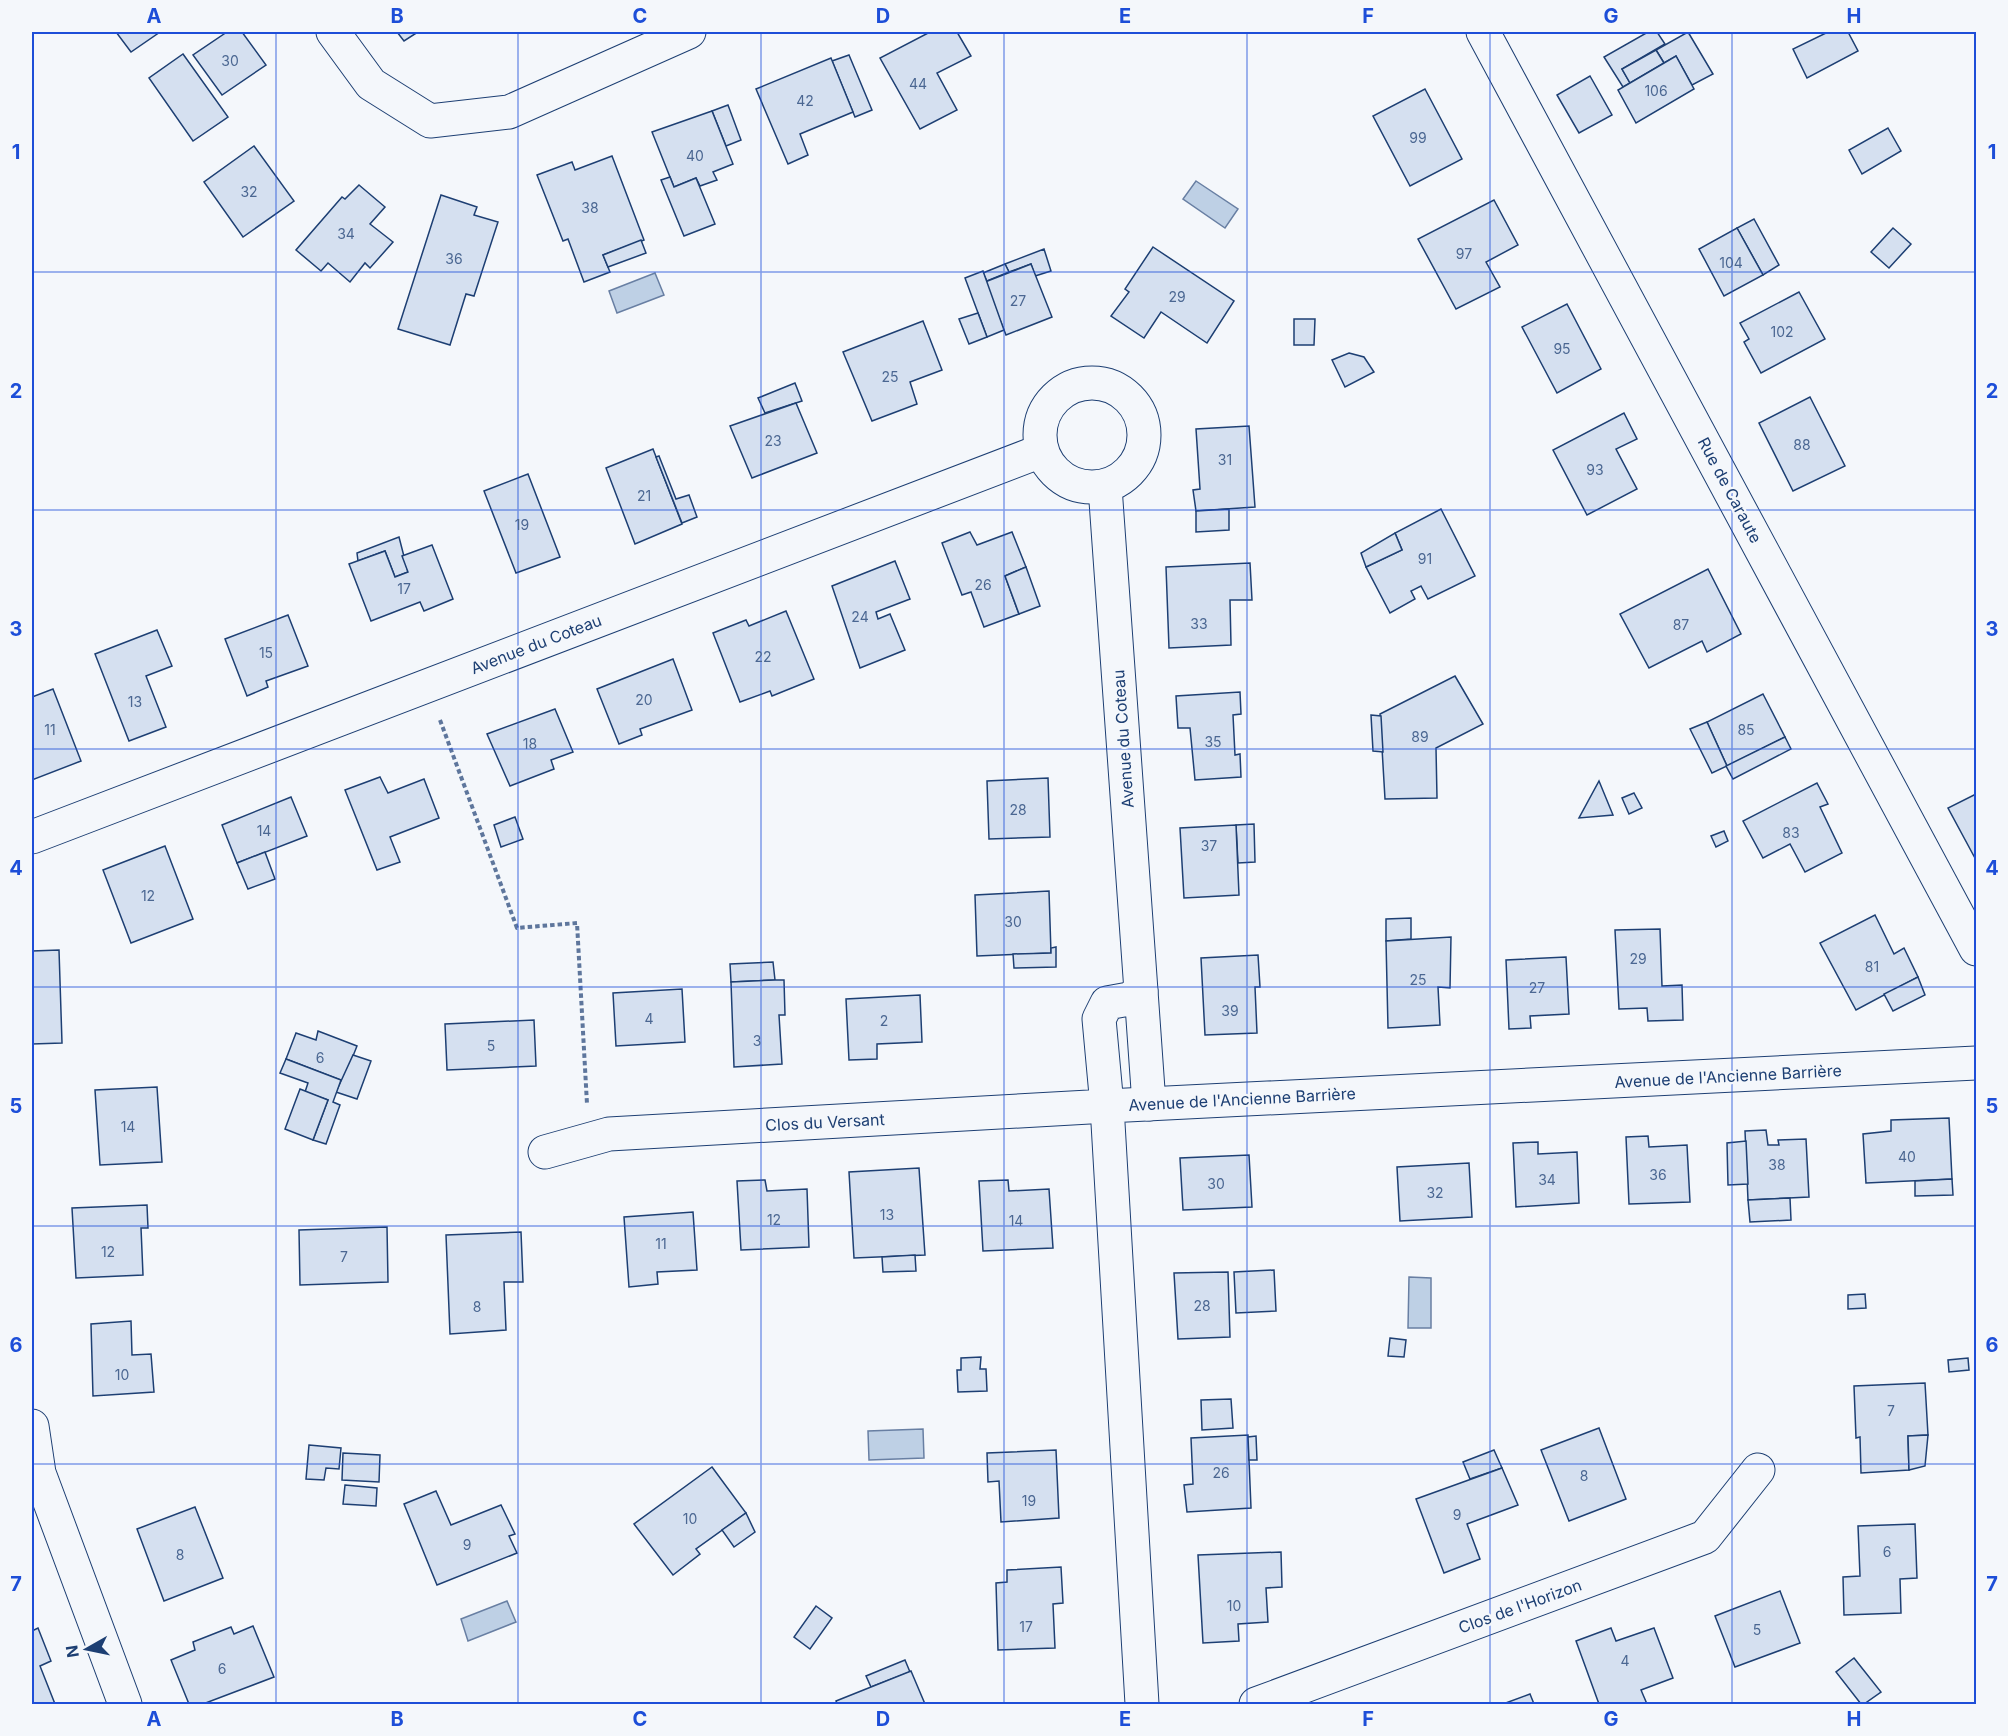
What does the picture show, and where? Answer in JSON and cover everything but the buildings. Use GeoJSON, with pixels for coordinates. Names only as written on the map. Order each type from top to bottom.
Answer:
{"type":"FeatureCollection","features":[{"type":"Feature","properties":{"kind":"street"},"geometry":{"type":"LineString","coordinates":[[333,32],[371,84],[430,121],[509,112],[689,32]]}},
{"type":"Feature","properties":{"kind":"street","name":"Rue de Caraute"},"geometry":{"type":"LineString","coordinates":[[1483,32],[1977,949]]}},
{"type":"Feature","properties":{"kind":"street"},"geometry":{"type":"LineString","coordinates":[[1094,381],[1119,388],[1137,405],[1146,429],[1142,454],[1128,475],[1105,487],[1079,486],[1055,474],[1041,451],[1040,426],[1050,403],[1070,386],[1094,381]]}},
{"type":"Feature","properties":{"kind":"street","name":"Avenue du Coteau"},"geometry":{"type":"LineString","coordinates":[[32,837],[1041,451]]}},
{"type":"Feature","properties":{"kind":"street","name":"Avenue du Coteau"},"geometry":{"type":"LineString","coordinates":[[1105,487],[1149,1104]]}},
{"type":"Feature","properties":{"kind":"street"},"geometry":{"type":"LineString","coordinates":[[1107,1106],[1099,1018],[1107,1003],[1129,999],[1141,991]]}},
{"type":"Feature","properties":{"kind":"street","name":"Avenue de l'Ancienne Barrière"},"geometry":{"type":"LineString","coordinates":[[1142,1704],[1107,1106],[1977,1063]]}},
{"type":"Feature","properties":{"kind":"street","name":"Clos du Versant"},"geometry":{"type":"LineString","coordinates":[[545,1152],[609,1134],[1107,1106]]}},
{"type":"Feature","properties":{"kind":"street"},"geometry":{"type":"LineString","coordinates":[[32,1426],[39,1473],[125,1704]]}},
{"type":"Feature","properties":{"kind":"street","name":"Clos de l'Horizon"},"geometry":{"type":"LineString","coordinates":[[1256,1704],[1705,1537],[1758,1470]]}},
{"type":"Feature","properties":{"kind":"path"},"geometry":{"type":"LineString","coordinates":[[428,686],[517,928],[577,923],[589,1139]]}},
{"type":"Feature","properties":{"kind":"water"},"geometry":{"type":"Polygon","coordinates":[[[1196,181],[1238,209],[1225,228],[1183,199],[1196,181]]]}},
{"type":"Feature","properties":{"kind":"water"},"geometry":{"type":"Polygon","coordinates":[[[655,273],[664,295],[617,313],[609,291],[655,273]]]}},
{"type":"Feature","properties":{"kind":"water"},"geometry":{"type":"Polygon","coordinates":[[[1409,1277],[1431,1278],[1431,1328],[1408,1328],[1409,1277]]]}},
{"type":"Feature","properties":{"kind":"water"},"geometry":{"type":"Polygon","coordinates":[[[923,1429],[924,1458],[869,1460],[868,1431],[923,1429]]]}},
{"type":"Feature","properties":{"kind":"water"},"geometry":{"type":"Polygon","coordinates":[[[507,1601],[516,1622],[468,1641],[461,1619],[507,1601]]]}}]}
